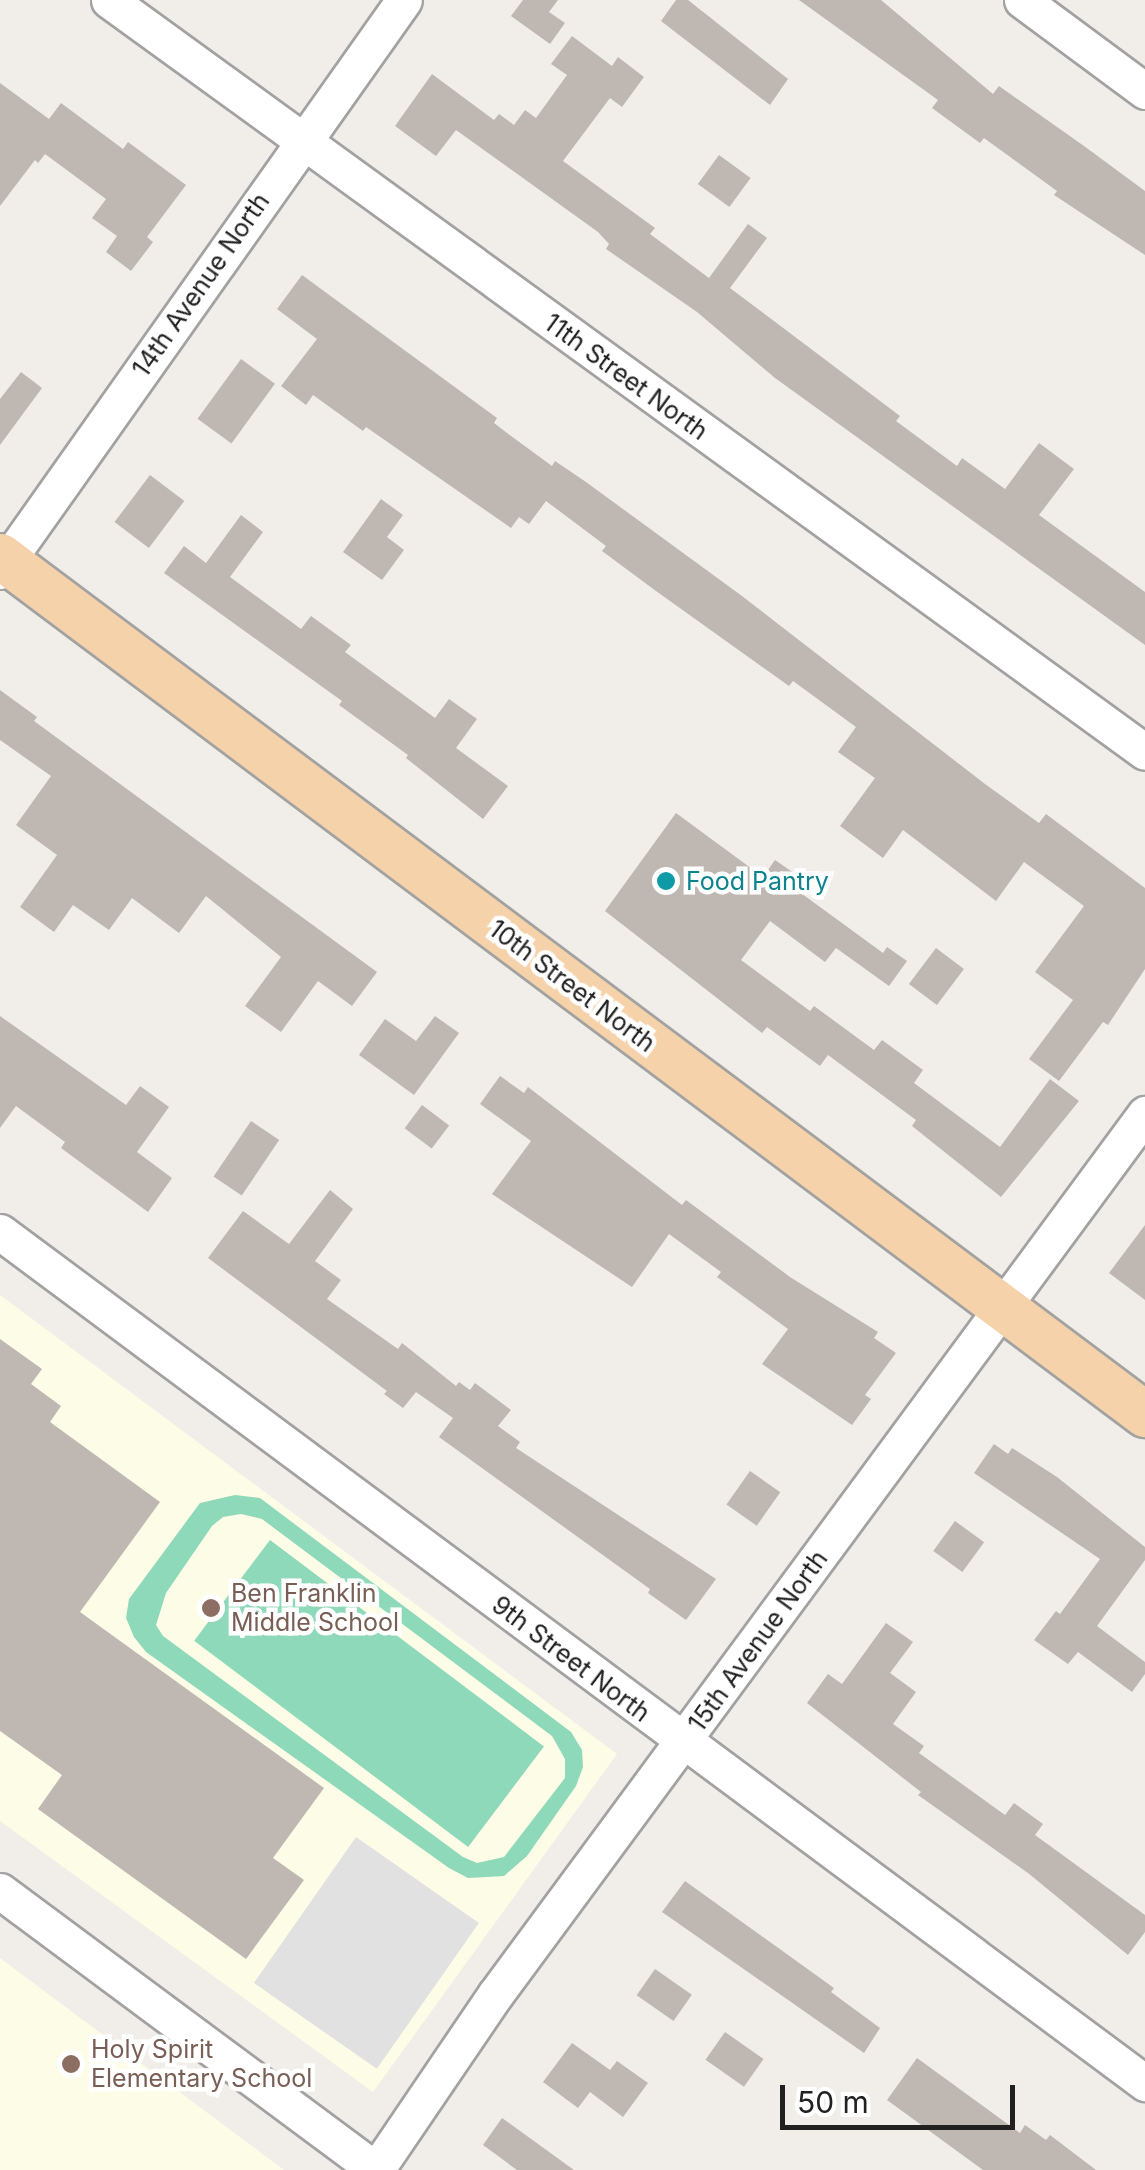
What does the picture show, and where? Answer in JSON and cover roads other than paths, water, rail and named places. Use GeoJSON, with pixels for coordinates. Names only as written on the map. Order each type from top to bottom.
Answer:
{"type":"FeatureCollection","features":[{"type":"Feature","properties":{"kind":"main road","name":"10th Street North"},"geometry":{"type":"LineString","coordinates":[[2,563],[1145,1414]]}},
{"type":"Feature","properties":{"kind":"street","name":"11th Street North"},"geometry":{"type":"LineString","coordinates":[[108,0],[1145,752]]}},
{"type":"Feature","properties":{"kind":"street","name":"14th Avenue North"},"geometry":{"type":"LineString","coordinates":[[2,563],[404,0]]}},
{"type":"Feature","properties":{"kind":"street"},"geometry":{"type":"LineString","coordinates":[[1022,0],[1145,91]]}},
{"type":"Feature","properties":{"kind":"street","name":"15th Avenue North"},"geometry":{"type":"LineString","coordinates":[[376,2170],[495,1995],[1145,1114]]}},
{"type":"Feature","properties":{"kind":"street","name":"9th Street North"},"geometry":{"type":"LineString","coordinates":[[0,1232],[1145,2083]]}},
{"type":"Feature","properties":{"kind":"street"},"geometry":{"type":"LineString","coordinates":[[0,1891],[376,2170]]}},
{"type":"Feature","properties":{"kind":"place","name":"Food Pantry"},"geometry":{"type":"Point","coordinates":[666,881]}},
{"type":"Feature","properties":{"kind":"place","name":"Ben Franklin Middle School"},"geometry":{"type":"Point","coordinates":[211,1608]}},
{"type":"Feature","properties":{"kind":"place","name":"Holy Spirit Elementary School"},"geometry":{"type":"Point","coordinates":[71,2064]}}]}
